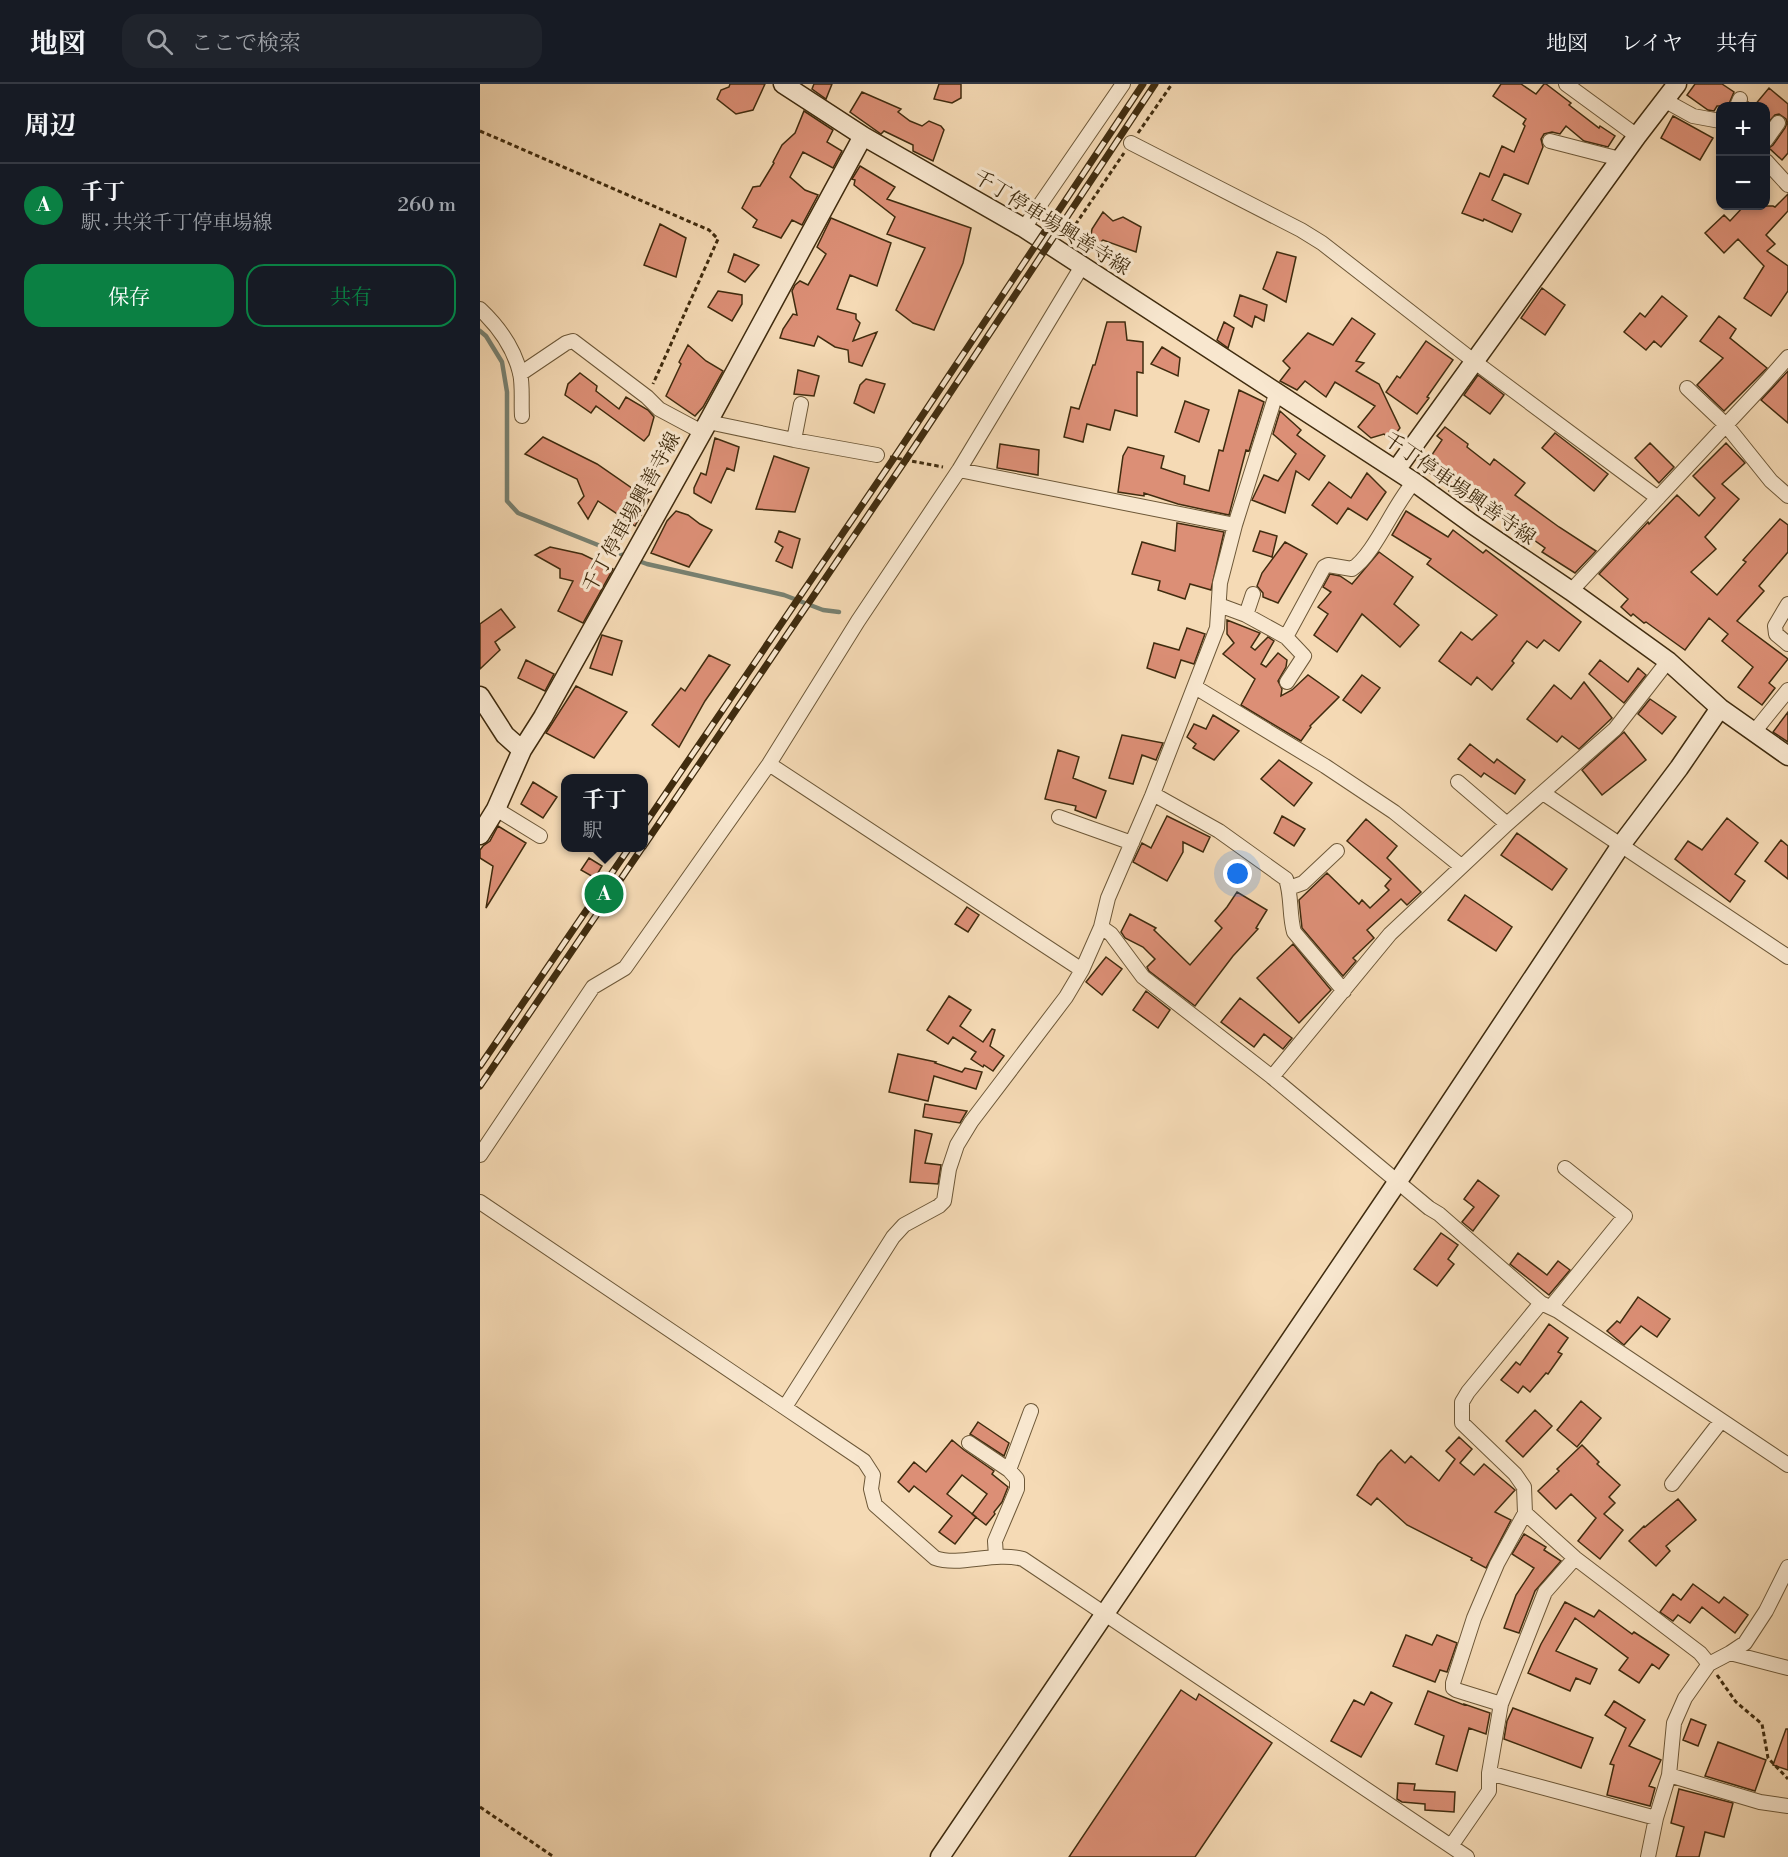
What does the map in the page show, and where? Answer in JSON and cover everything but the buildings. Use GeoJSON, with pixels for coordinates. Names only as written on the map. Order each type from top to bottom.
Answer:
{"type":"FeatureCollection","features":[{"type":"Feature","properties":{"kind":"street"},"geometry":{"type":"LineString","coordinates":[[783,84],[863,136]]}},
{"type":"Feature","properties":{"kind":"street"},"geometry":{"type":"LineString","coordinates":[[1024,228],[1123,84]]}},
{"type":"Feature","properties":{"kind":"street"},"geometry":{"type":"LineString","coordinates":[[1566,84],[1637,136]]}},
{"type":"Feature","properties":{"kind":"street"},"geometry":{"type":"LineString","coordinates":[[1396,470],[1620,159],[1677,84]]}},
{"type":"Feature","properties":{"kind":"street"},"geometry":{"type":"LineString","coordinates":[[1664,100],[1693,116],[1716,121]]}},
{"type":"Feature","properties":{"kind":"street"},"geometry":{"type":"LineString","coordinates":[[1770,134],[1778,123]]}},
{"type":"Feature","properties":{"kind":"street","name":"千丁停車場興善寺線"},"geometry":{"type":"LineString","coordinates":[[480,834],[496,808],[522,750],[543,717],[705,427],[863,136],[1024,228],[1414,482],[1668,661],[1720,708],[1788,756]]}},
{"type":"Feature","properties":{"kind":"street"},"geometry":{"type":"LineString","coordinates":[[1550,141],[1620,159]]}},
{"type":"Feature","properties":{"kind":"street"},"geometry":{"type":"LineString","coordinates":[[1131,143],[1322,243],[1475,362],[1658,498]]}},
{"type":"Feature","properties":{"kind":"street"},"geometry":{"type":"LineString","coordinates":[[1770,165],[1788,185]]}},
{"type":"Feature","properties":{"kind":"street"},"geometry":{"type":"LineString","coordinates":[[480,1155],[593,987],[625,968],[769,764],[858,621],[959,470],[1082,266]]}},
{"type":"Feature","properties":{"kind":"street"},"geometry":{"type":"LineString","coordinates":[[480,309],[490,318],[509,344],[520,374],[522,416]]}},
{"type":"Feature","properties":{"kind":"street"},"geometry":{"type":"LineString","coordinates":[[520,374],[566,343],[573,341],[647,397],[659,409],[705,427],[877,455]]}},
{"type":"Feature","properties":{"kind":"street"},"geometry":{"type":"LineString","coordinates":[[1571,591],[1788,357]]}},
{"type":"Feature","properties":{"kind":"street"},"geometry":{"type":"LineString","coordinates":[[1687,388],[1726,425],[1771,481],[1788,496]]}},
{"type":"Feature","properties":{"kind":"street"},"geometry":{"type":"LineString","coordinates":[[785,1407],[893,1237],[904,1225],[944,1201],[954,1153],[970,1122],[1066,997],[1082,970],[1101,927],[1108,898],[1153,794],[1217,627],[1220,583],[1235,525],[1277,391]]}},
{"type":"Feature","properties":{"kind":"street"},"geometry":{"type":"LineString","coordinates":[[794,440],[801,404]]}},
{"type":"Feature","properties":{"kind":"street"},"geometry":{"type":"LineString","coordinates":[[959,470],[1235,525]]}},
{"type":"Feature","properties":{"kind":"street"},"geometry":{"type":"LineString","coordinates":[[1286,637],[1324,567],[1328,565],[1352,569],[1358,565],[1373,545],[1404,492],[1414,482]]}},
{"type":"Feature","properties":{"kind":"street"},"geometry":{"type":"LineString","coordinates":[[1246,615],[1253,594]]}},
{"type":"Feature","properties":{"kind":"street"},"geometry":{"type":"LineString","coordinates":[[1788,604],[1775,626],[1776,634],[1788,644]]}},
{"type":"Feature","properties":{"kind":"street"},"geometry":{"type":"LineString","coordinates":[[1219,605],[1246,615],[1286,637],[1304,657],[1287,682]]}},
{"type":"Feature","properties":{"kind":"street"},"geometry":{"type":"LineString","coordinates":[[1272,1077],[1390,934],[1507,824],[1615,729],[1668,661]]}},
{"type":"Feature","properties":{"kind":"street"},"geometry":{"type":"LineString","coordinates":[[1195,687],[1335,773],[1394,813],[1461,866]]}},
{"type":"Feature","properties":{"kind":"street"},"geometry":{"type":"LineString","coordinates":[[1754,732],[1788,690]]}},
{"type":"Feature","properties":{"kind":"street"},"geometry":{"type":"LineString","coordinates":[[480,696],[505,735],[522,750]]}},
{"type":"Feature","properties":{"kind":"street"},"geometry":{"type":"LineString","coordinates":[[940,1857],[1398,1181],[1621,845],[1720,708]]}},
{"type":"Feature","properties":{"kind":"street"},"geometry":{"type":"LineString","coordinates":[[769,764],[1082,970]]}},
{"type":"Feature","properties":{"kind":"street"},"geometry":{"type":"LineString","coordinates":[[1458,782],[1507,824]]}},
{"type":"Feature","properties":{"kind":"street"},"geometry":{"type":"LineString","coordinates":[[1543,793],[1788,957]]}},
{"type":"Feature","properties":{"kind":"street"},"geometry":{"type":"LineString","coordinates":[[1153,794],[1219,831],[1286,879],[1294,932],[1344,991]]}},
{"type":"Feature","properties":{"kind":"street"},"geometry":{"type":"LineString","coordinates":[[496,808],[540,836]]}},
{"type":"Feature","properties":{"kind":"street"},"geometry":{"type":"LineString","coordinates":[[1059,817],[1132,843]]}},
{"type":"Feature","properties":{"kind":"street"},"geometry":{"type":"LineString","coordinates":[[1289,888],[1304,883],[1338,851]]}},
{"type":"Feature","properties":{"kind":"street"},"geometry":{"type":"LineString","coordinates":[[1101,927],[1111,934],[1143,977],[1272,1077],[1546,1305],[1788,1465]]}},
{"type":"Feature","properties":{"kind":"street"},"geometry":{"type":"LineString","coordinates":[[1501,1704],[1456,1690],[1452,1683],[1478,1607],[1497,1564],[1525,1512],[1524,1487],[1515,1474],[1462,1423],[1462,1402],[1476,1383],[1624,1216],[1565,1168]]}},
{"type":"Feature","properties":{"kind":"street"},"geometry":{"type":"LineString","coordinates":[[480,1202],[864,1461],[873,1474],[872,1489],[875,1504],[935,1558],[947,1561],[1004,1556],[1023,1559],[1467,1857]]}},
{"type":"Feature","properties":{"kind":"street"},"geometry":{"type":"LineString","coordinates":[[1009,1470],[1031,1411]]}},
{"type":"Feature","properties":{"kind":"street"},"geometry":{"type":"LineString","coordinates":[[1672,1484],[1721,1420]]}},
{"type":"Feature","properties":{"kind":"street"},"geometry":{"type":"LineString","coordinates":[[969,1443],[1009,1470],[1017,1479],[1017,1489],[995,1541],[996,1557]]}},
{"type":"Feature","properties":{"kind":"street"},"geometry":{"type":"LineString","coordinates":[[1525,1512],[1575,1558],[1700,1653],[1709,1664]]}},
{"type":"Feature","properties":{"kind":"street"},"geometry":{"type":"LineString","coordinates":[[1451,1846],[1489,1791],[1501,1704],[1545,1592],[1575,1558]]}},
{"type":"Feature","properties":{"kind":"street"},"geometry":{"type":"LineString","coordinates":[[1648,1857],[1656,1818],[1669,1774],[1674,1723],[1685,1698],[1709,1664],[1745,1643],[1766,1611],[1788,1567]]}},
{"type":"Feature","properties":{"kind":"street"},"geometry":{"type":"LineString","coordinates":[[1730,1653],[1788,1668]]}},
{"type":"Feature","properties":{"kind":"street"},"geometry":{"type":"LineString","coordinates":[[1490,1773],[1656,1818]]}},
{"type":"Feature","properties":{"kind":"street"},"geometry":{"type":"LineString","coordinates":[[1669,1774],[1760,1802],[1788,1806]]}},
{"type":"Feature","properties":{"kind":"path"},"geometry":{"type":"LineString","coordinates":[[1057,250],[1172,84]]}},
{"type":"Feature","properties":{"kind":"path"},"geometry":{"type":"LineString","coordinates":[[480,131],[709,230],[718,239],[647,397]]}},
{"type":"Feature","properties":{"kind":"path"},"geometry":{"type":"LineString","coordinates":[[877,455],[959,470]]}},
{"type":"Feature","properties":{"kind":"path"},"geometry":{"type":"LineString","coordinates":[[1709,1664],[1736,1702],[1762,1724],[1768,1758],[1788,1779]]}},
{"type":"Feature","properties":{"kind":"path"},"geometry":{"type":"LineString","coordinates":[[480,1807],[554,1857]]}},
{"type":"Feature","properties":{"kind":"waterway"},"geometry":{"type":"LineString","coordinates":[[480,331],[486,336],[502,362],[507,392],[507,501],[518,513],[628,557]]}},
{"type":"Feature","properties":{"kind":"waterway"},"geometry":{"type":"LineString","coordinates":[[636,560],[784,595],[823,610],[839,612]]}},
{"type":"Feature","properties":{"kind":"railway"},"geometry":{"type":"LineString","coordinates":[[648,820],[894,458],[1143,84]]}},
{"type":"Feature","properties":{"kind":"railway"},"geometry":{"type":"LineString","coordinates":[[648,840],[905,461],[1155,84]]}},
{"type":"Feature","properties":{"kind":"railway"},"geometry":{"type":"LineString","coordinates":[[480,1066],[626,852]]}},
{"type":"Feature","properties":{"kind":"railway"},"geometry":{"type":"LineString","coordinates":[[480,1086],[639,852]]}},
{"type":"Feature","properties":{"kind":"place","name":"千丁"},"geometry":{"type":"Point","coordinates":[604,894]}}]}
